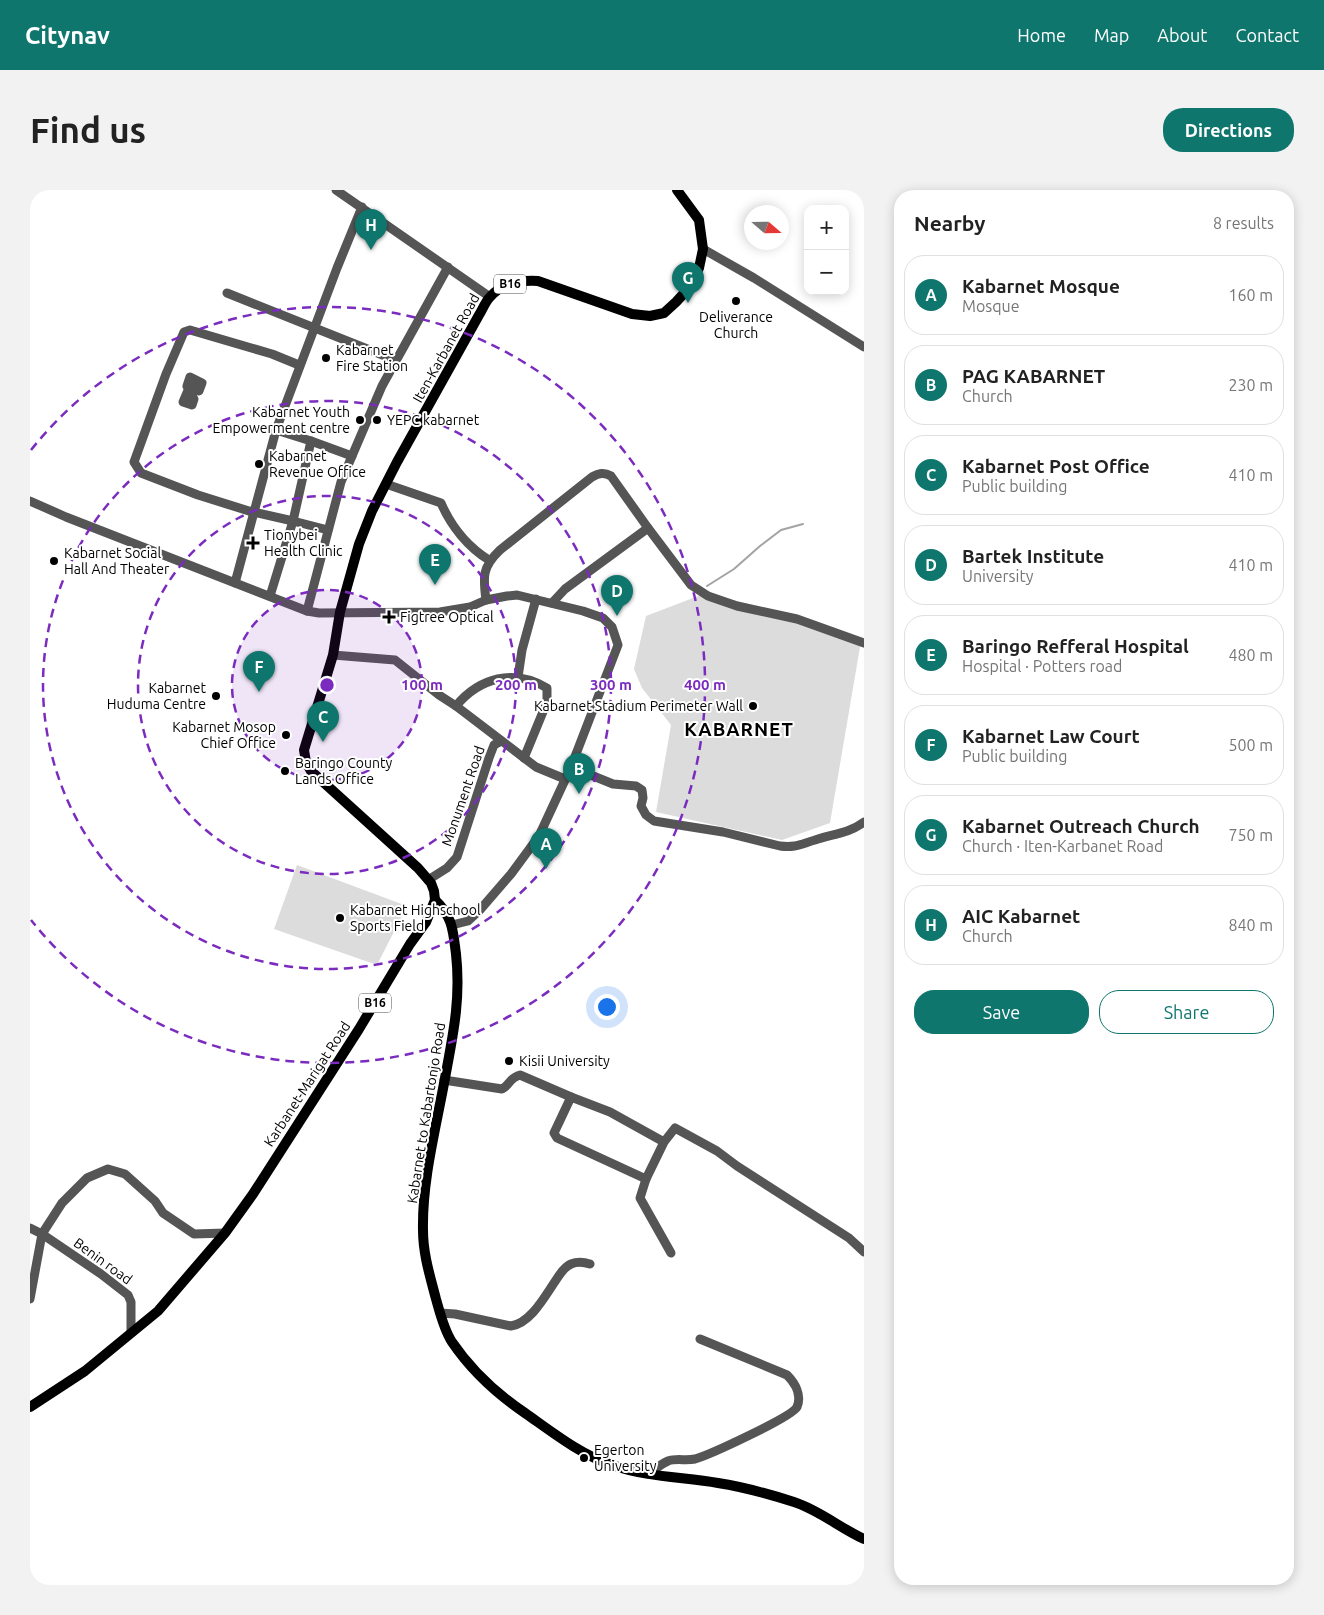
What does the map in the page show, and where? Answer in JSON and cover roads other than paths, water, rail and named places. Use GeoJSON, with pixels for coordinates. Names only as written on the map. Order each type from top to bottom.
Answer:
{"type":"FeatureCollection","features":[{"type":"Feature","properties":{"kind":"main road","name":"Iten-Karbanet Road"},"geometry":{"type":"LineString","coordinates":[[340,612],[359,544],[372,511],[490,297],[503,287],[515,282],[538,281],[632,314],[650,316],[664,313],[688,289],[698,268],[703,249],[699,220],[677,190]]}},
{"type":"Feature","properties":{"kind":"main road","name":"B16"},"geometry":{"type":"LineString","coordinates":[[340,612],[333,655],[304,750],[306,762],[311,771],[418,868],[434,891],[435,900]]}},
{"type":"Feature","properties":{"kind":"main road","name":"Kabarnet to Kabartonjo Road"},"geometry":{"type":"LineString","coordinates":[[435,900],[445,909],[452,925],[458,970],[458,1010],[427,1176],[423,1229],[425,1253],[440,1313],[450,1340],[472,1368],[523,1412],[592,1456],[612,1465],[648,1474],[717,1483],[797,1503],[864,1539]]}},
{"type":"Feature","properties":{"kind":"main road","name":"Karbanet-Marigat Road"},"geometry":{"type":"LineString","coordinates":[[30,1407],[86,1371],[158,1310],[224,1233],[253,1194],[359,1030],[410,944],[426,922],[435,900]]}},
{"type":"Feature","properties":{"kind":"street"},"geometry":{"type":"LineString","coordinates":[[336,190],[490,297]]}},
{"type":"Feature","properties":{"kind":"street"},"geometry":{"type":"LineString","coordinates":[[235,583],[276,430],[299,364],[362,207]]}},
{"type":"Feature","properties":{"kind":"street"},"geometry":{"type":"LineString","coordinates":[[703,249],[754,278],[864,347]]}},
{"type":"Feature","properties":{"kind":"street"},"geometry":{"type":"LineString","coordinates":[[307,611],[341,482],[382,386],[448,267]]}},
{"type":"Feature","properties":{"kind":"street"},"geometry":{"type":"LineString","coordinates":[[227,293],[396,360]]}},
{"type":"Feature","properties":{"kind":"street"},"geometry":{"type":"LineString","coordinates":[[299,364],[234,342],[190,330],[184,332],[166,374],[134,462],[141,473],[230,506],[328,530]]}},
{"type":"Feature","properties":{"kind":"street"},"geometry":{"type":"LineString","coordinates":[[276,430],[352,456]]}},
{"type":"Feature","properties":{"kind":"street"},"geometry":{"type":"LineString","coordinates":[[270,596],[293,520],[311,441]]}},
{"type":"Feature","properties":{"kind":"street"},"geometry":{"type":"LineString","coordinates":[[486,600],[484,583],[489,560],[592,477],[600,473],[611,476],[690,585],[708,596],[737,606],[797,619],[864,643]]}},
{"type":"Feature","properties":{"kind":"street"},"geometry":{"type":"LineString","coordinates":[[386,484],[441,503],[447,518],[456,530],[479,554],[489,560]]}},
{"type":"Feature","properties":{"kind":"street"},"geometry":{"type":"LineString","coordinates":[[30,501],[66,517],[307,611],[319,613],[440,612],[470,607],[486,600],[517,596],[552,603],[603,618],[612,627],[618,645],[557,801],[539,836],[511,874],[479,911],[468,921],[452,925]]}},
{"type":"Feature","properties":{"kind":"street"},"geometry":{"type":"LineString","coordinates":[[552,603],[565,589],[648,528]]}},
{"type":"Feature","properties":{"kind":"street"},"geometry":{"type":"LineString","coordinates":[[518,678],[522,650],[536,599]]}},
{"type":"Feature","properties":{"kind":"street"},"geometry":{"type":"LineString","coordinates":[[333,655],[395,660],[536,767],[565,779]]}},
{"type":"Feature","properties":{"kind":"street"},"geometry":{"type":"LineString","coordinates":[[456,706],[466,694],[486,682],[509,677],[543,685],[547,688],[548,702],[524,758]]}},
{"type":"Feature","properties":{"kind":"street","name":"Monument Road"},"geometry":{"type":"LineString","coordinates":[[428,880],[446,868],[457,857],[494,744],[501,741]]}},
{"type":"Feature","properties":{"kind":"street"},"geometry":{"type":"LineString","coordinates":[[571,767],[613,784],[636,786],[642,790],[641,806],[646,815],[654,821],[723,832],[780,846],[803,845],[858,827],[864,822]]}},
{"type":"Feature","properties":{"kind":"street"},"geometry":{"type":"LineString","coordinates":[[444,1080],[502,1089],[512,1078],[520,1075],[610,1112],[664,1142]]}},
{"type":"Feature","properties":{"kind":"street"},"geometry":{"type":"LineString","coordinates":[[571,1096],[554,1135],[646,1179]]}},
{"type":"Feature","properties":{"kind":"street"},"geometry":{"type":"LineString","coordinates":[[671,1253],[640,1198],[646,1179],[664,1142],[675,1128],[717,1151],[737,1166],[849,1238],[864,1252]]}},
{"type":"Feature","properties":{"kind":"street"},"geometry":{"type":"LineString","coordinates":[[30,1299],[42,1234],[62,1203],[86,1178],[108,1169],[125,1174],[155,1202],[163,1213],[194,1234],[224,1233]]}},
{"type":"Feature","properties":{"kind":"street","name":"Benin road"},"geometry":{"type":"LineString","coordinates":[[30,1228],[101,1274],[128,1295],[131,1302],[131,1333]]}},
{"type":"Feature","properties":{"kind":"street"},"geometry":{"type":"LineString","coordinates":[[440,1313],[455,1314],[511,1326],[519,1325],[535,1308],[564,1269],[572,1263],[583,1262],[590,1264]]}},
{"type":"Feature","properties":{"kind":"street"},"geometry":{"type":"LineString","coordinates":[[648,1474],[667,1462],[694,1459],[719,1450],[784,1418],[796,1408],[798,1402],[797,1391],[788,1375],[700,1339]]}},
{"type":"Feature","properties":{"kind":"waterway"},"geometry":{"type":"LineString","coordinates":[[707,586],[734,569],[781,530],[803,524]]}},
{"type":"Feature","properties":{"kind":"place","name":"AIC Kabarnet"},"geometry":{"type":"Point","coordinates":[371,250]}},
{"type":"Feature","properties":{"kind":"place","name":"Deliverance Church"},"geometry":{"type":"Point","coordinates":[736,301]}},
{"type":"Feature","properties":{"kind":"place","name":"Kabarnet Outreach Church"},"geometry":{"type":"Point","coordinates":[688,303]}},
{"type":"Feature","properties":{"kind":"place","name":"Kabarnet Fire Station"},"geometry":{"type":"Point","coordinates":[326,358]}},
{"type":"Feature","properties":{"kind":"place","name":"Kabarnet Youth Empowerment centre"},"geometry":{"type":"Point","coordinates":[360,420]}},
{"type":"Feature","properties":{"kind":"place","name":"YEPC kabarnet"},"geometry":{"type":"Point","coordinates":[377,420]}},
{"type":"Feature","properties":{"kind":"place","name":"Kabarnet Revenue Office"},"geometry":{"type":"Point","coordinates":[259,464]}},
{"type":"Feature","properties":{"kind":"place","name":"Tionybei Health Clinic"},"geometry":{"type":"Point","coordinates":[253,543]}},
{"type":"Feature","properties":{"kind":"place","name":"Kabarnet Social Hall And Theater"},"geometry":{"type":"Point","coordinates":[54,561]}},
{"type":"Feature","properties":{"kind":"place","name":"Baringo Refferal Hospital"},"geometry":{"type":"Point","coordinates":[435,585]}},
{"type":"Feature","properties":{"kind":"place","name":"Bartek Institute"},"geometry":{"type":"Point","coordinates":[617,616]}},
{"type":"Feature","properties":{"kind":"place","name":"Figtree Optical"},"geometry":{"type":"Point","coordinates":[389,617]}},
{"type":"Feature","properties":{"kind":"place","name":"Kabarnet Law Court"},"geometry":{"type":"Point","coordinates":[259,692]}},
{"type":"Feature","properties":{"kind":"place","name":"Kabarnet Huduma Centre"},"geometry":{"type":"Point","coordinates":[216,696]}},
{"type":"Feature","properties":{"kind":"place","name":"Kabarnet Stadium Perimeter Wall"},"geometry":{"type":"Point","coordinates":[753,706]}},
{"type":"Feature","properties":{"kind":"place","name":"Kabarnet Mosop Chief Office"},"geometry":{"type":"Point","coordinates":[286,735]}},
{"type":"Feature","properties":{"kind":"place","name":"Kabarnet Post Office"},"geometry":{"type":"Point","coordinates":[323,742]}},
{"type":"Feature","properties":{"kind":"place","name":"Baringo County Lands Office"},"geometry":{"type":"Point","coordinates":[285,771]}},
{"type":"Feature","properties":{"kind":"place","name":"PAG KABARNET"},"geometry":{"type":"Point","coordinates":[579,794]}},
{"type":"Feature","properties":{"kind":"place","name":"Kabarnet Mosque"},"geometry":{"type":"Point","coordinates":[546,869]}},
{"type":"Feature","properties":{"kind":"place","name":"Kabarnet Highschool Sports Field"},"geometry":{"type":"Point","coordinates":[340,918]}},
{"type":"Feature","properties":{"kind":"place","name":"Kisii University"},"geometry":{"type":"Point","coordinates":[509,1061]}},
{"type":"Feature","properties":{"kind":"place","name":"Egerton University"},"geometry":{"type":"Point","coordinates":[584,1458]}},
{"type":"Feature","properties":{"kind":"district","name":"KABARNET"},"geometry":{"type":"Point","coordinates":[739,729]}}]}
